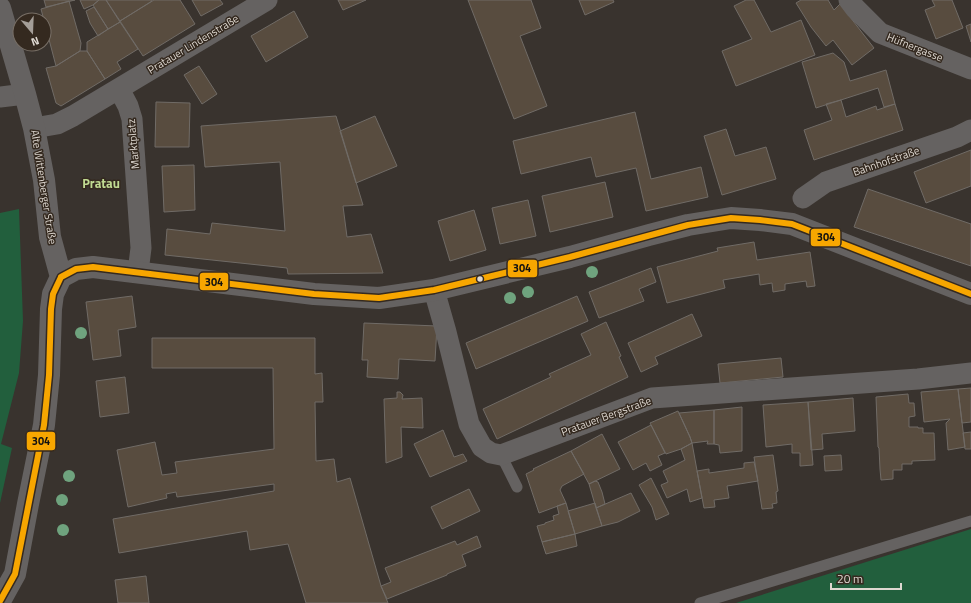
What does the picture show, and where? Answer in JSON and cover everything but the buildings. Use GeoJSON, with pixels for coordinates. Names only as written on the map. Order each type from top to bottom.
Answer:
{"type":"FeatureCollection","features":[{"type":"Feature","properties":{"kind":"street","name":"Pratauer Lindenstraße"},"geometry":{"type":"LineString","coordinates":[[119,89],[267,0]]}},
{"type":"Feature","properties":{"kind":"street","name":"Hüfnergasse"},"geometry":{"type":"LineString","coordinates":[[849,0],[880,33],[971,69]]}},
{"type":"Feature","properties":{"kind":"street","name":"Alte Wittenberger Straße"},"geometry":{"type":"LineString","coordinates":[[0,8],[26,94],[34,128],[44,180],[50,237],[62,278]]}},
{"type":"Feature","properties":{"kind":"street"},"geometry":{"type":"LineString","coordinates":[[34,128],[57,124],[119,89]]}},
{"type":"Feature","properties":{"kind":"street","name":"Marktplatz"},"geometry":{"type":"LineString","coordinates":[[119,89],[128,106],[132,119],[141,248],[138,272]]}},
{"type":"Feature","properties":{"kind":"street"},"geometry":{"type":"LineString","coordinates":[[0,97],[26,94]]}},
{"type":"Feature","properties":{"kind":"street","name":"Bahnhofstraße"},"geometry":{"type":"LineString","coordinates":[[803,198],[826,182],[957,137],[971,130]]}},
{"type":"Feature","properties":{"kind":"street"},"geometry":{"type":"LineString","coordinates":[[0,601],[15,574],[44,426],[49,375],[51,309],[53,294],[62,278],[76,270],[93,267],[314,294],[379,298],[434,290],[570,257],[688,225],[731,218],[792,224],[971,294]]}},
{"type":"Feature","properties":{"kind":"street"},"geometry":{"type":"LineString","coordinates":[[434,290],[469,424],[482,447],[491,453],[501,455]]}},
{"type":"Feature","properties":{"kind":"street","name":"Pratauer Bergstraße"},"geometry":{"type":"LineString","coordinates":[[501,455],[652,398],[918,379],[971,373]]}},
{"type":"Feature","properties":{"kind":"lane"},"geometry":{"type":"LineString","coordinates":[[501,455],[518,487]]}},
{"type":"Feature","properties":{"kind":"lane"},"geometry":{"type":"LineString","coordinates":[[700,603],[971,521]]}},
{"type":"Feature","properties":{"kind":"green space"},"geometry":{"type":"Polygon","coordinates":[[[19,209],[23,321],[19,373],[1,444],[12,448],[0,503],[0,213],[19,209]]]}},
{"type":"Feature","properties":{"kind":"green space"},"geometry":{"type":"Polygon","coordinates":[[[971,529],[971,603],[736,603],[971,529]]]}},
{"type":"Feature","properties":{"kind":"transit line","name":"304"},"geometry":{"type":"LineString","coordinates":[[61,277],[76,269],[93,267],[314,294],[379,298],[434,290],[570,257],[688,225],[731,218],[792,224],[971,294]]}},
{"type":"Feature","properties":{"kind":"transit line","name":"304"},"geometry":{"type":"LineString","coordinates":[[0,601],[15,574],[44,425],[49,375],[51,309],[53,294],[61,277]]}},
{"type":"Feature","properties":{"kind":"district","name":"Pratau"},"geometry":{"type":"Point","coordinates":[101,183]}}]}
